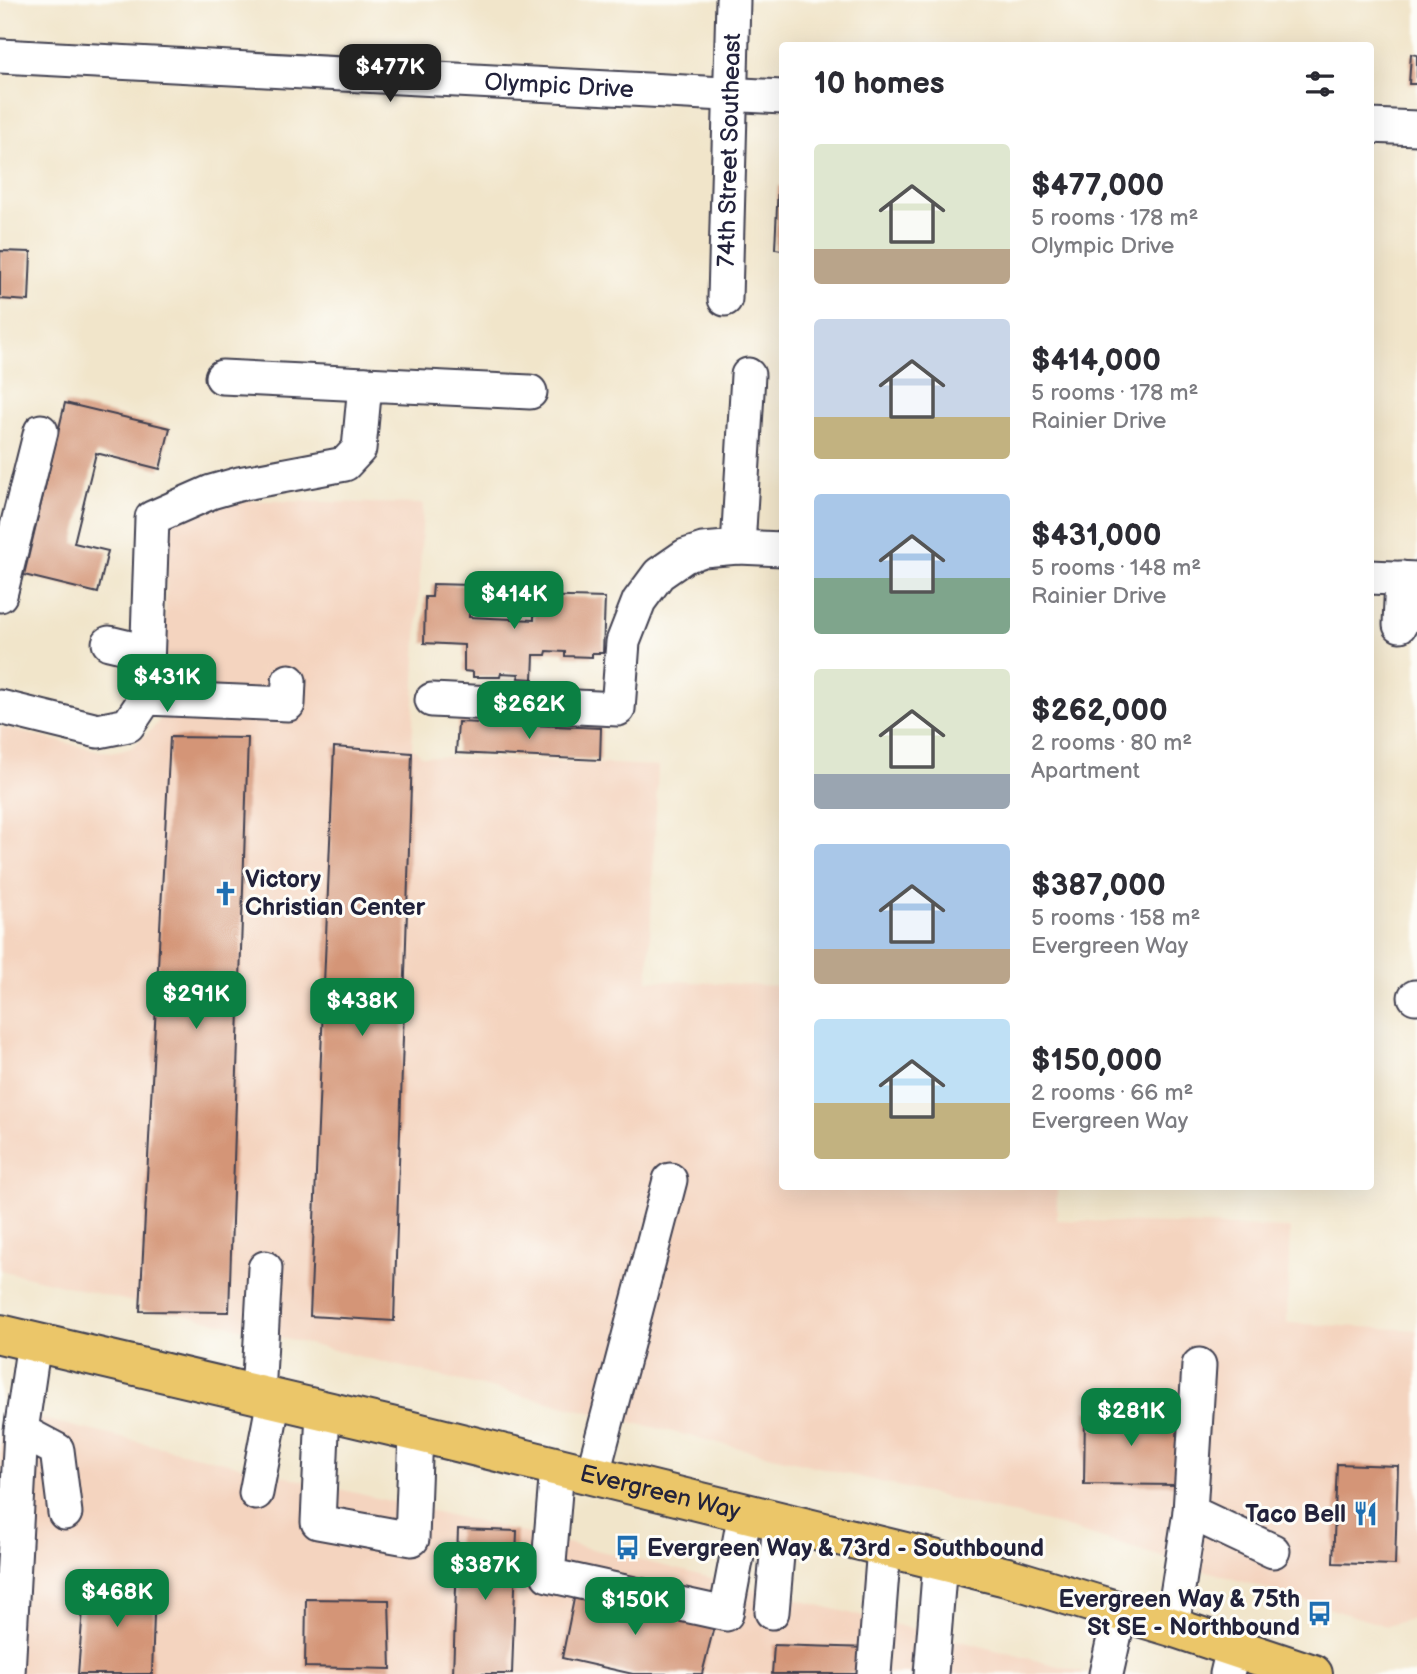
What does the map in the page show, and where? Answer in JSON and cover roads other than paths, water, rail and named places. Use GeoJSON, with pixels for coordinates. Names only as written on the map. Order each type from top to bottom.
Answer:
{"type":"FeatureCollection","features":[{"type":"Feature","properties":{"kind":"main road","name":"Evergreen Way"},"geometry":{"type":"LineString","coordinates":[[17,1338],[416,1432],[1007,1577],[1172,1627],[1230,1661],[1313,1674]]}},
{"type":"Feature","properties":{"kind":"street","name":"74th Street Southeast"},"geometry":{"type":"LineString","coordinates":[[725,299],[733,0]]}},
{"type":"Feature","properties":{"kind":"street","name":"Olympic Drive"},"geometry":{"type":"LineString","coordinates":[[0,56],[779,97]]}},
{"type":"Feature","properties":{"kind":"street"},"geometry":{"type":"LineString","coordinates":[[1374,126],[1417,128]]}},
{"type":"Feature","properties":{"kind":"street"},"geometry":{"type":"LineString","coordinates":[[738,547],[748,375]]}},
{"type":"Feature","properties":{"kind":"street"},"geometry":{"type":"LineString","coordinates":[[222,377],[530,392]]}},
{"type":"Feature","properties":{"kind":"street"},"geometry":{"type":"LineString","coordinates":[[0,707],[98,731],[128,725],[146,698],[152,519],[211,492],[239,484],[345,464],[359,449],[365,384]]}},
{"type":"Feature","properties":{"kind":"street"},"geometry":{"type":"LineString","coordinates":[[0,595],[41,431]]}},
{"type":"Feature","properties":{"kind":"street"},"geometry":{"type":"LineString","coordinates":[[432,700],[618,709],[623,642],[639,601],[659,574],[685,556],[703,550],[738,547],[779,549]]}},
{"type":"Feature","properties":{"kind":"street"},"geometry":{"type":"LineString","coordinates":[[1396,578],[1400,625]]}},
{"type":"Feature","properties":{"kind":"street"},"geometry":{"type":"LineString","coordinates":[[109,643],[147,652]]}},
{"type":"Feature","properties":{"kind":"street"},"geometry":{"type":"LineString","coordinates":[[146,698],[288,704],[289,681]]}},
{"type":"Feature","properties":{"kind":"street"},"geometry":{"type":"LineString","coordinates":[[670,1180],[575,1472],[548,1574],[726,1614],[762,1517]]}},
{"type":"Feature","properties":{"kind":"street"},"geometry":{"type":"LineString","coordinates":[[256,1493],[266,1397],[265,1268]]}},
{"type":"Feature","properties":{"kind":"street"},"geometry":{"type":"LineString","coordinates":[[8,1674],[21,1431],[17,1338]]}},
{"type":"Feature","properties":{"kind":"street"},"geometry":{"type":"LineString","coordinates":[[1172,1627],[1189,1512],[1199,1365]]}},
{"type":"Feature","properties":{"kind":"street"},"geometry":{"type":"LineString","coordinates":[[323,1410],[318,1522],[412,1539],[416,1432]]}},
{"type":"Feature","properties":{"kind":"street"},"geometry":{"type":"LineString","coordinates":[[21,1431],[57,1450],[65,1513]]}},
{"type":"Feature","properties":{"kind":"street"},"geometry":{"type":"LineString","coordinates":[[1189,1512],[1273,1551]]}},
{"type":"Feature","properties":{"kind":"street"},"geometry":{"type":"LineString","coordinates":[[762,1517],[772,1612]]}},
{"type":"Feature","properties":{"kind":"street"},"geometry":{"type":"LineString","coordinates":[[874,1674],[884,1547]]}},
{"type":"Feature","properties":{"kind":"street"},"geometry":{"type":"LineString","coordinates":[[931,1674],[940,1562]]}},
{"type":"Feature","properties":{"kind":"street"},"geometry":{"type":"LineString","coordinates":[[1106,1674],[1119,1611]]}},
{"type":"Feature","properties":{"kind":"place","name":"Victory Christian Center"},"geometry":{"type":"Point","coordinates":[225,893]}},
{"type":"Feature","properties":{"kind":"place","name":"Taco Bell"},"geometry":{"type":"Point","coordinates":[1366,1514]}},
{"type":"Feature","properties":{"kind":"place","name":"Evergreen Way & 73rd - Southbound"},"geometry":{"type":"Point","coordinates":[627,1548]}},
{"type":"Feature","properties":{"kind":"place","name":"Evergreen Way & 75th St SE - Northbound"},"geometry":{"type":"Point","coordinates":[1320,1613]}}]}
